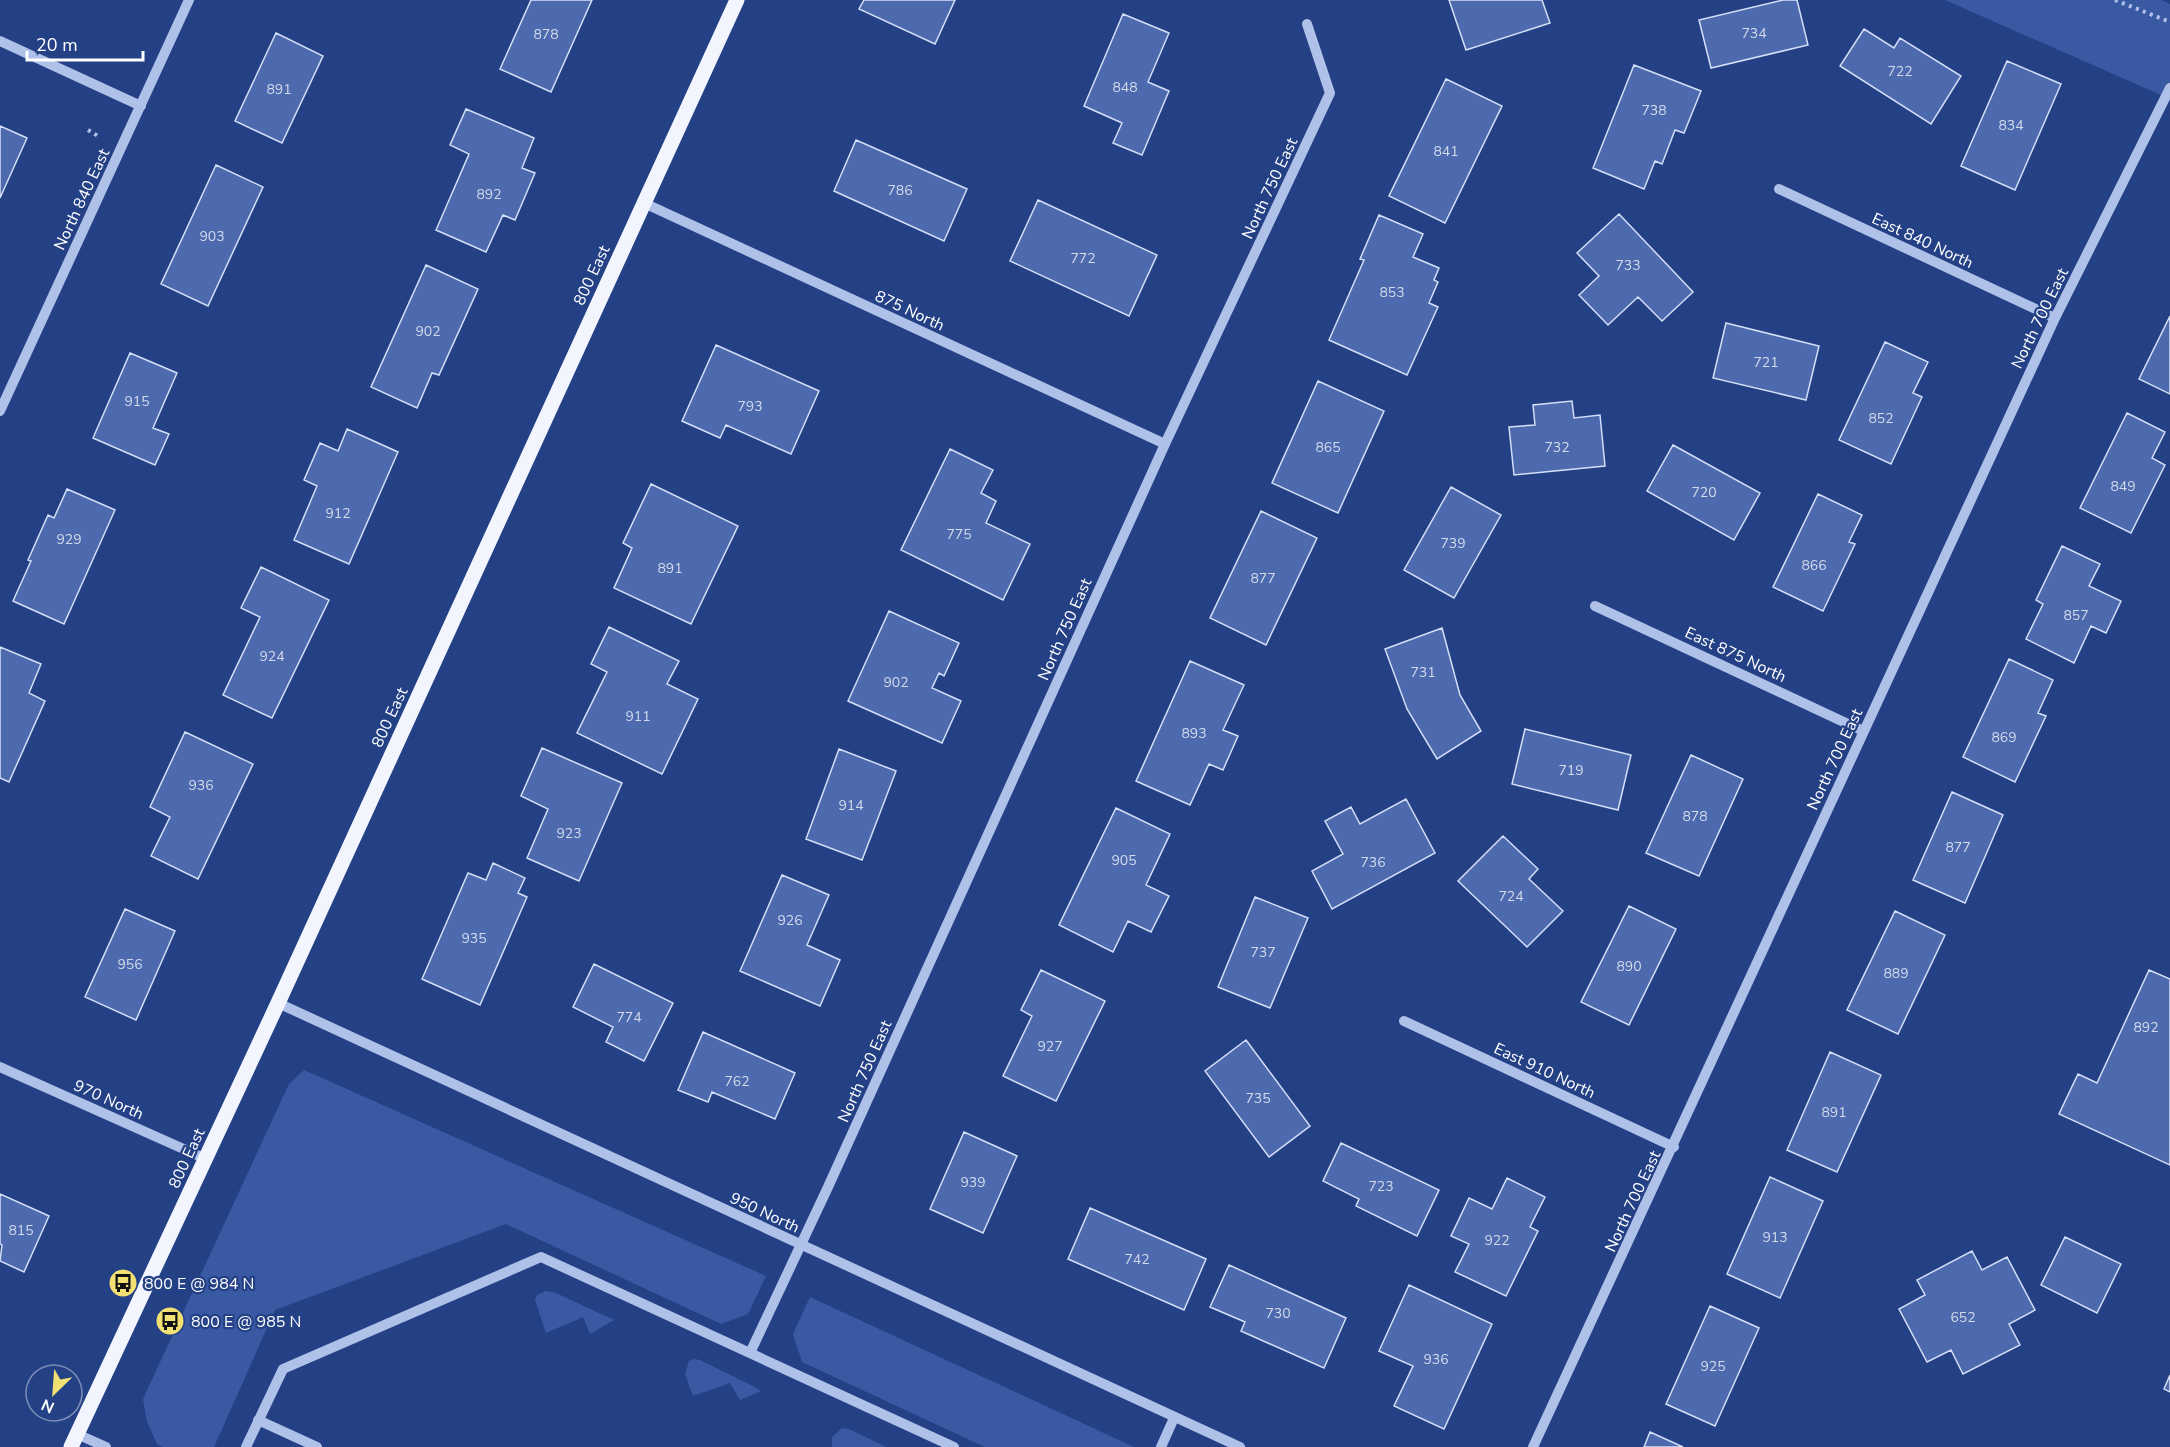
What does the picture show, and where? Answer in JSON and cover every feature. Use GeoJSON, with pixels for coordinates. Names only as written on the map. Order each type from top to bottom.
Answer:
{"type":"FeatureCollection","features":[{"type":"Feature","properties":{"kind":"main road","name":"800 East"},"geometry":{"type":"LineString","coordinates":[[74,1440],[278,1003],[737,0]]}},
{"type":"Feature","properties":{"kind":"street","name":"North 840 East"},"geometry":{"type":"LineString","coordinates":[[0,411],[189,0]]}},
{"type":"Feature","properties":{"kind":"street","name":"North 750 East"},"geometry":{"type":"LineString","coordinates":[[750,1353],[1165,444],[1330,93],[1307,24]]}},
{"type":"Feature","properties":{"kind":"street"},"geometry":{"type":"LineString","coordinates":[[0,41],[141,106]]}},
{"type":"Feature","properties":{"kind":"street","name":"North 700 East"},"geometry":{"type":"LineString","coordinates":[[1533,1447],[1674,1147],[1863,731],[2055,318],[2170,88]]}},
{"type":"Feature","properties":{"kind":"street","name":"East 840 North"},"geometry":{"type":"LineString","coordinates":[[1779,189],[2055,318]]}},
{"type":"Feature","properties":{"kind":"street","name":"875 North"},"geometry":{"type":"LineString","coordinates":[[644,204],[1165,444]]}},
{"type":"Feature","properties":{"kind":"street","name":"East 875 North"},"geometry":{"type":"LineString","coordinates":[[1595,606],[1863,731]]}},
{"type":"Feature","properties":{"kind":"street","name":"950 North"},"geometry":{"type":"LineString","coordinates":[[278,1003],[1240,1447]]}},
{"type":"Feature","properties":{"kind":"street","name":"East 910 North"},"geometry":{"type":"LineString","coordinates":[[1404,1021],[1674,1147]]}},
{"type":"Feature","properties":{"kind":"street","name":"970 North"},"geometry":{"type":"LineString","coordinates":[[0,1067],[206,1159]]}},
{"type":"Feature","properties":{"kind":"street"},"geometry":{"type":"LineString","coordinates":[[246,1447],[283,1369],[541,1257],[954,1447]]}},
{"type":"Feature","properties":{"kind":"street"},"geometry":{"type":"LineString","coordinates":[[1161,1447],[1174,1418]]}},
{"type":"Feature","properties":{"kind":"street"},"geometry":{"type":"LineString","coordinates":[[258,1420],[317,1447]]}},
{"type":"Feature","properties":{"kind":"street"},"geometry":{"type":"LineString","coordinates":[[74,1440],[106,1447]]}},
{"type":"Feature","properties":{"kind":"path"},"geometry":{"type":"LineString","coordinates":[[2115,0],[2170,22]]}},
{"type":"Feature","properties":{"kind":"shaded area"},"geometry":{"type":"Polygon","coordinates":[[[1945,0],[2161,0],[2170,4],[2170,99],[1945,0]]]}},
{"type":"Feature","properties":{"kind":"shaded area"},"geometry":{"type":"Polygon","coordinates":[[[304,1070],[766,1276],[748,1314],[721,1324],[506,1224],[275,1310],[214,1447],[163,1447],[157,1444],[147,1422],[143,1399],[289,1084],[304,1070]]]}},
{"type":"Feature","properties":{"kind":"shaded area"},"geometry":{"type":"Polygon","coordinates":[[[546,1291],[556,1293],[614,1320],[590,1334],[583,1317],[546,1333],[535,1300],[537,1295],[546,1291]]]}},
{"type":"Feature","properties":{"kind":"shaded area"},"geometry":{"type":"Polygon","coordinates":[[[810,1297],[1134,1447],[985,1447],[802,1362],[793,1334],[810,1297]]]}},
{"type":"Feature","properties":{"kind":"shaded area"},"geometry":{"type":"Polygon","coordinates":[[[694,1359],[761,1391],[740,1400],[730,1383],[693,1396],[685,1374],[689,1361],[694,1359]]]}},
{"type":"Feature","properties":{"kind":"shaded area"},"geometry":{"type":"Polygon","coordinates":[[[842,1428],[849,1429],[886,1447],[832,1447],[832,1437],[842,1428]]]}},
{"type":"Feature","properties":{"kind":"building"},"geometry":{"type":"Polygon","coordinates":[[[531,0],[592,0],[551,92],[500,69],[531,0]]]}},
{"type":"Feature","properties":{"kind":"building"},"geometry":{"type":"Polygon","coordinates":[[[864,0],[955,0],[935,44],[859,9],[864,0]]]}},
{"type":"Feature","properties":{"kind":"building"},"geometry":{"type":"Polygon","coordinates":[[[1449,0],[1542,0],[1550,23],[1466,50],[1449,0]]]}},
{"type":"Feature","properties":{"kind":"building"},"geometry":{"type":"Polygon","coordinates":[[[1783,0],[1797,0],[1808,45],[1711,68],[1699,20],[1783,0]]]}},
{"type":"Feature","properties":{"kind":"building"},"geometry":{"type":"Polygon","coordinates":[[[1123,14],[1169,33],[1148,82],[1169,91],[1142,155],[1113,143],[1122,123],[1084,106],[1123,14]]]}},
{"type":"Feature","properties":{"kind":"building"},"geometry":{"type":"Polygon","coordinates":[[[1864,29],[1894,48],[1900,38],[1961,76],[1931,124],[1840,66],[1864,29]]]}},
{"type":"Feature","properties":{"kind":"building"},"geometry":{"type":"Polygon","coordinates":[[[276,33],[323,56],[282,143],[235,121],[276,33]]]}},
{"type":"Feature","properties":{"kind":"building"},"geometry":{"type":"Polygon","coordinates":[[[2007,61],[2061,84],[2015,190],[1961,166],[2007,61]]]}},
{"type":"Feature","properties":{"kind":"building"},"geometry":{"type":"Polygon","coordinates":[[[1634,65],[1701,91],[1684,133],[1675,130],[1662,164],[1655,161],[1644,189],[1593,168],[1634,65]]]}},
{"type":"Feature","properties":{"kind":"building"},"geometry":{"type":"Polygon","coordinates":[[[1446,79],[1502,106],[1445,223],[1389,196],[1446,79]]]}},
{"type":"Feature","properties":{"kind":"building"},"geometry":{"type":"Polygon","coordinates":[[[466,109],[534,138],[522,168],[535,173],[515,220],[503,215],[486,252],[436,230],[469,154],[450,145],[466,109]]]}},
{"type":"Feature","properties":{"kind":"building"},"geometry":{"type":"Polygon","coordinates":[[[0,126],[27,138],[0,198],[0,126]]]}},
{"type":"Feature","properties":{"kind":"building"},"geometry":{"type":"Polygon","coordinates":[[[856,140],[967,189],[944,241],[834,191],[856,140]]]}},
{"type":"Feature","properties":{"kind":"building"},"geometry":{"type":"Polygon","coordinates":[[[216,165],[263,187],[208,306],[161,284],[216,165]]]}},
{"type":"Feature","properties":{"kind":"building"},"geometry":{"type":"Polygon","coordinates":[[[1038,200],[1157,255],[1129,316],[1010,261],[1038,200]]]}},
{"type":"Feature","properties":{"kind":"building"},"geometry":{"type":"Polygon","coordinates":[[[1619,214],[1693,292],[1662,321],[1638,297],[1608,325],[1579,295],[1599,276],[1577,253],[1619,214]]]}},
{"type":"Feature","properties":{"kind":"building"},"geometry":{"type":"Polygon","coordinates":[[[1379,215],[1423,234],[1413,257],[1439,268],[1434,280],[1438,282],[1429,303],[1438,307],[1407,375],[1329,340],[1364,260],[1360,259],[1379,215]]]}},
{"type":"Feature","properties":{"kind":"building"},"geometry":{"type":"Polygon","coordinates":[[[426,265],[478,289],[439,375],[432,373],[417,408],[371,387],[426,265]]]}},
{"type":"Feature","properties":{"kind":"building"},"geometry":{"type":"Polygon","coordinates":[[[2170,316],[2170,394],[2139,379],[2170,316]]]}},
{"type":"Feature","properties":{"kind":"building"},"geometry":{"type":"Polygon","coordinates":[[[1726,323],[1819,346],[1806,400],[1713,378],[1726,323]]]}},
{"type":"Feature","properties":{"kind":"building"},"geometry":{"type":"Polygon","coordinates":[[[1885,342],[1928,362],[1913,393],[1922,397],[1891,464],[1839,440],[1885,342]]]}},
{"type":"Feature","properties":{"kind":"building"},"geometry":{"type":"Polygon","coordinates":[[[716,345],[819,391],[791,454],[726,425],[720,438],[682,421],[716,345]]]}},
{"type":"Feature","properties":{"kind":"building"},"geometry":{"type":"Polygon","coordinates":[[[130,353],[177,373],[153,428],[169,434],[155,465],[93,438],[130,353]]]}},
{"type":"Feature","properties":{"kind":"building"},"geometry":{"type":"Polygon","coordinates":[[[1318,381],[1384,411],[1338,513],[1272,483],[1318,381]]]}},
{"type":"Feature","properties":{"kind":"building"},"geometry":{"type":"Polygon","coordinates":[[[1572,401],[1574,418],[1600,415],[1605,466],[1514,475],[1509,427],[1535,425],[1533,405],[1572,401]]]}},
{"type":"Feature","properties":{"kind":"building"},"geometry":{"type":"Polygon","coordinates":[[[2127,413],[2165,432],[2152,458],[2165,465],[2131,533],[2080,508],[2127,413]]]}},
{"type":"Feature","properties":{"kind":"building"},"geometry":{"type":"Polygon","coordinates":[[[347,429],[398,452],[349,564],[294,540],[317,486],[304,480],[320,443],[338,451],[347,429]]]}},
{"type":"Feature","properties":{"kind":"building"},"geometry":{"type":"Polygon","coordinates":[[[1673,445],[1760,493],[1734,540],[1647,491],[1673,445]]]}},
{"type":"Feature","properties":{"kind":"building"},"geometry":{"type":"Polygon","coordinates":[[[950,449],[993,470],[981,493],[996,501],[986,523],[1030,544],[1003,600],[901,550],[950,449]]]}},
{"type":"Feature","properties":{"kind":"building"},"geometry":{"type":"Polygon","coordinates":[[[651,484],[738,526],[691,624],[614,588],[632,548],[623,543],[651,484]]]}},
{"type":"Feature","properties":{"kind":"building"},"geometry":{"type":"Polygon","coordinates":[[[1451,487],[1501,515],[1454,598],[1404,570],[1451,487]]]}},
{"type":"Feature","properties":{"kind":"building"},"geometry":{"type":"Polygon","coordinates":[[[67,489],[115,510],[64,624],[13,601],[48,515],[54,518],[67,489]]]}},
{"type":"Feature","properties":{"kind":"building"},"geometry":{"type":"Polygon","coordinates":[[[1818,494],[1862,515],[1849,542],[1855,544],[1823,611],[1773,587],[1818,494]]]}},
{"type":"Feature","properties":{"kind":"building"},"geometry":{"type":"Polygon","coordinates":[[[1261,511],[1317,538],[1266,645],[1210,618],[1261,511]]]}},
{"type":"Feature","properties":{"kind":"building"},"geometry":{"type":"Polygon","coordinates":[[[2062,546],[2100,564],[2089,586],[2121,601],[2106,633],[2091,626],[2074,663],[2026,639],[2043,604],[2036,600],[2062,546]]]}},
{"type":"Feature","properties":{"kind":"building"},"geometry":{"type":"Polygon","coordinates":[[[261,567],[329,600],[272,718],[223,695],[260,617],[241,608],[261,567]]]}},
{"type":"Feature","properties":{"kind":"building"},"geometry":{"type":"Polygon","coordinates":[[[889,611],[959,643],[944,676],[939,673],[932,688],[961,701],[942,743],[848,701],[889,611]]]}},
{"type":"Feature","properties":{"kind":"building"},"geometry":{"type":"Polygon","coordinates":[[[609,627],[679,661],[667,684],[698,699],[662,774],[577,733],[607,672],[591,664],[609,627]]]}},
{"type":"Feature","properties":{"kind":"building"},"geometry":{"type":"Polygon","coordinates":[[[1442,628],[1460,695],[1481,731],[1437,759],[1407,709],[1385,649],[1442,628]]]}},
{"type":"Feature","properties":{"kind":"building"},"geometry":{"type":"Polygon","coordinates":[[[0,647],[41,664],[29,693],[45,701],[9,782],[0,778],[0,647]]]}},
{"type":"Feature","properties":{"kind":"building"},"geometry":{"type":"Polygon","coordinates":[[[2009,659],[2053,680],[2038,713],[2046,716],[2015,782],[1963,757],[2009,659]]]}},
{"type":"Feature","properties":{"kind":"building"},"geometry":{"type":"Polygon","coordinates":[[[1190,661],[1244,685],[1223,730],[1238,736],[1223,770],[1209,764],[1190,805],[1136,781],[1190,661]]]}},
{"type":"Feature","properties":{"kind":"building"},"geometry":{"type":"Polygon","coordinates":[[[1525,729],[1631,755],[1618,810],[1512,784],[1525,729]]]}},
{"type":"Feature","properties":{"kind":"building"},"geometry":{"type":"Polygon","coordinates":[[[185,732],[253,764],[198,879],[151,856],[170,817],[150,807],[185,732]]]}},
{"type":"Feature","properties":{"kind":"building"},"geometry":{"type":"Polygon","coordinates":[[[542,748],[622,783],[579,881],[527,858],[548,809],[521,796],[542,748]]]}},
{"type":"Feature","properties":{"kind":"building"},"geometry":{"type":"Polygon","coordinates":[[[839,749],[896,771],[862,860],[806,839],[839,749]]]}},
{"type":"Feature","properties":{"kind":"building"},"geometry":{"type":"Polygon","coordinates":[[[1691,755],[1743,779],[1699,876],[1646,853],[1691,755]]]}},
{"type":"Feature","properties":{"kind":"building"},"geometry":{"type":"Polygon","coordinates":[[[1952,792],[2003,815],[1965,903],[1913,880],[1952,792]]]}},
{"type":"Feature","properties":{"kind":"building"},"geometry":{"type":"Polygon","coordinates":[[[1406,799],[1435,853],[1332,909],[1312,871],[1343,854],[1325,821],[1351,807],[1360,824],[1406,799]]]}},
{"type":"Feature","properties":{"kind":"building"},"geometry":{"type":"Polygon","coordinates":[[[1116,808],[1170,834],[1146,885],[1169,896],[1151,932],[1128,921],[1113,952],[1059,925],[1116,808]]]}},
{"type":"Feature","properties":{"kind":"building"},"geometry":{"type":"Polygon","coordinates":[[[1503,836],[1538,869],[1529,879],[1563,911],[1527,947],[1458,881],[1503,836]]]}},
{"type":"Feature","properties":{"kind":"building"},"geometry":{"type":"Polygon","coordinates":[[[493,863],[525,878],[518,893],[527,897],[480,1005],[422,979],[468,873],[486,880],[493,863]]]}},
{"type":"Feature","properties":{"kind":"building"},"geometry":{"type":"Polygon","coordinates":[[[782,875],[829,895],[807,945],[840,960],[820,1006],[740,971],[782,875]]]}},
{"type":"Feature","properties":{"kind":"building"},"geometry":{"type":"Polygon","coordinates":[[[1255,897],[1308,918],[1270,1008],[1218,987],[1255,897]]]}},
{"type":"Feature","properties":{"kind":"building"},"geometry":{"type":"Polygon","coordinates":[[[1629,906],[1676,929],[1629,1025],[1581,1002],[1629,906]]]}},
{"type":"Feature","properties":{"kind":"building"},"geometry":{"type":"Polygon","coordinates":[[[125,909],[175,931],[136,1020],[85,997],[125,909]]]}},
{"type":"Feature","properties":{"kind":"building"},"geometry":{"type":"Polygon","coordinates":[[[1895,911],[1945,935],[1898,1034],[1847,1010],[1895,911]]]}},
{"type":"Feature","properties":{"kind":"building"},"geometry":{"type":"Polygon","coordinates":[[[594,964],[673,1003],[644,1061],[606,1042],[613,1027],[573,1007],[594,964]]]}},
{"type":"Feature","properties":{"kind":"building"},"geometry":{"type":"Polygon","coordinates":[[[1041,970],[1105,1001],[1056,1101],[1003,1076],[1032,1016],[1021,1010],[1041,970]]]}},
{"type":"Feature","properties":{"kind":"building"},"geometry":{"type":"Polygon","coordinates":[[[2149,970],[2170,979],[2170,1165],[2059,1114],[2078,1074],[2097,1083],[2149,970]]]}},
{"type":"Feature","properties":{"kind":"building"},"geometry":{"type":"Polygon","coordinates":[[[703,1032],[795,1073],[775,1119],[712,1092],[708,1102],[678,1090],[703,1032]]]}},
{"type":"Feature","properties":{"kind":"building"},"geometry":{"type":"Polygon","coordinates":[[[1246,1040],[1310,1126],[1269,1157],[1205,1071],[1246,1040]]]}},
{"type":"Feature","properties":{"kind":"building"},"geometry":{"type":"Polygon","coordinates":[[[1830,1052],[1881,1075],[1837,1172],[1787,1150],[1830,1052]]]}},
{"type":"Feature","properties":{"kind":"building"},"geometry":{"type":"Polygon","coordinates":[[[964,1132],[1017,1156],[983,1233],[930,1209],[964,1132]]]}},
{"type":"Feature","properties":{"kind":"building"},"geometry":{"type":"Polygon","coordinates":[[[1341,1143],[1439,1190],[1417,1236],[1356,1206],[1359,1199],[1323,1181],[1341,1143]]]}},
{"type":"Feature","properties":{"kind":"building"},"geometry":{"type":"Polygon","coordinates":[[[1770,1177],[1823,1201],[1780,1298],[1727,1274],[1770,1177]]]}},
{"type":"Feature","properties":{"kind":"building"},"geometry":{"type":"Polygon","coordinates":[[[1507,1178],[1545,1197],[1530,1227],[1538,1231],[1506,1296],[1455,1272],[1469,1244],[1451,1236],[1469,1198],[1492,1209],[1507,1178]]]}},
{"type":"Feature","properties":{"kind":"building"},"geometry":{"type":"Polygon","coordinates":[[[0,1194],[49,1216],[24,1272],[0,1261],[2,1245],[0,1244],[0,1194]]]}},
{"type":"Feature","properties":{"kind":"building"},"geometry":{"type":"Polygon","coordinates":[[[1090,1208],[1206,1259],[1184,1310],[1068,1259],[1090,1208]]]}},
{"type":"Feature","properties":{"kind":"building"},"geometry":{"type":"Polygon","coordinates":[[[2065,1237],[2121,1264],[2097,1313],[2041,1285],[2065,1237]]]}},
{"type":"Feature","properties":{"kind":"building"},"geometry":{"type":"Polygon","coordinates":[[[1972,1251],[1982,1270],[2007,1257],[2035,1310],[2009,1324],[2020,1345],[1963,1374],[1951,1350],[1927,1362],[1899,1309],[1925,1295],[1917,1280],[1972,1251]]]}},
{"type":"Feature","properties":{"kind":"building"},"geometry":{"type":"Polygon","coordinates":[[[1229,1265],[1346,1318],[1324,1368],[1241,1331],[1245,1322],[1210,1307],[1229,1265]]]}},
{"type":"Feature","properties":{"kind":"building"},"geometry":{"type":"Polygon","coordinates":[[[1409,1285],[1492,1324],[1444,1429],[1394,1406],[1413,1366],[1379,1351],[1409,1285]]]}},
{"type":"Feature","properties":{"kind":"building"},"geometry":{"type":"Polygon","coordinates":[[[1710,1306],[1759,1328],[1715,1426],[1666,1404],[1710,1306]]]}},
{"type":"Feature","properties":{"kind":"building"},"geometry":{"type":"Polygon","coordinates":[[[2170,1375],[2170,1392],[2164,1389],[2170,1375]]]}},
{"type":"Feature","properties":{"kind":"building"},"geometry":{"type":"Polygon","coordinates":[[[1650,1432],[1683,1447],[1644,1447],[1650,1432]]]}},
{"type":"Feature","properties":{"kind":"place","name":"800 E @ 984 N"},"geometry":{"type":"Point","coordinates":[123,1283]}},
{"type":"Feature","properties":{"kind":"place","name":"800 E @ 985 N"},"geometry":{"type":"Point","coordinates":[170,1321]}}]}
